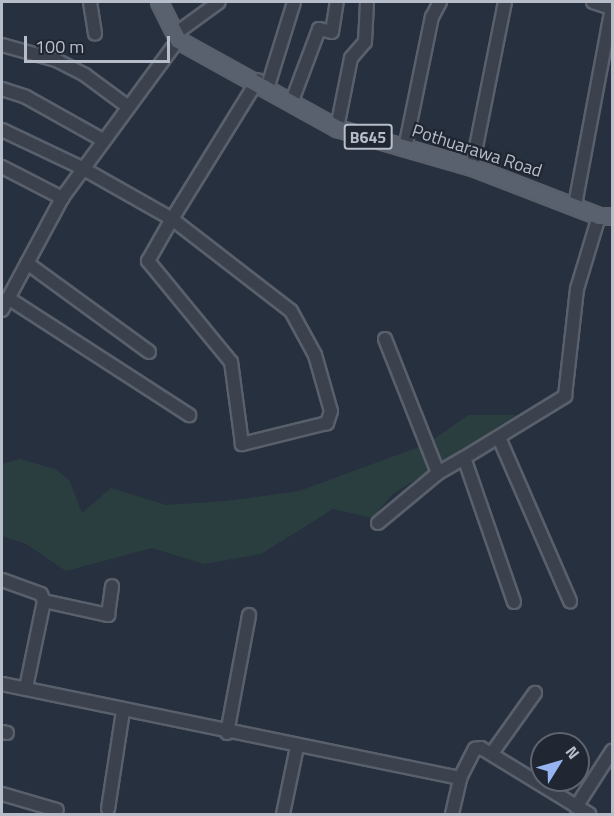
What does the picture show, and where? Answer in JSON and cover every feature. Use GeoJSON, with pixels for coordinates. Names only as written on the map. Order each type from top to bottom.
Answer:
{"type":"FeatureCollection","features":[{"type":"Feature","properties":{"kind":"main road"},"geometry":{"type":"LineString","coordinates":[[159,2],[177,37]]}},
{"type":"Feature","properties":{"kind":"main road","name":"Pothuarawa Road"},"geometry":{"type":"LineString","coordinates":[[177,37],[263,83],[337,128],[472,167],[606,216]]}},
{"type":"Feature","properties":{"kind":"street"},"geometry":{"type":"LineString","coordinates":[[90,2],[94,34]]}},
{"type":"Feature","properties":{"kind":"street"},"geometry":{"type":"LineString","coordinates":[[2,310],[62,198],[82,168],[177,37],[219,2]]}},
{"type":"Feature","properties":{"kind":"street"},"geometry":{"type":"LineString","coordinates":[[2,130],[82,168],[172,219],[291,311],[315,355],[331,411],[327,423],[242,444],[231,362],[148,261],[172,219],[263,83],[294,2]]}},
{"type":"Feature","properties":{"kind":"street"},"geometry":{"type":"LineString","coordinates":[[292,101],[318,29],[332,32],[337,2]]}},
{"type":"Feature","properties":{"kind":"street"},"geometry":{"type":"LineString","coordinates":[[337,128],[351,58],[365,42],[367,2]]}},
{"type":"Feature","properties":{"kind":"street"},"geometry":{"type":"LineString","coordinates":[[405,148],[432,17],[432,2]]}},
{"type":"Feature","properties":{"kind":"street"},"geometry":{"type":"LineString","coordinates":[[432,17],[440,2]]}},
{"type":"Feature","properties":{"kind":"street"},"geometry":{"type":"LineString","coordinates":[[472,167],[505,2]]}},
{"type":"Feature","properties":{"kind":"street"},"geometry":{"type":"LineString","coordinates":[[574,206],[612,8],[593,2]]}},
{"type":"Feature","properties":{"kind":"street"},"geometry":{"type":"LineString","coordinates":[[2,45],[66,65],[127,106]]}},
{"type":"Feature","properties":{"kind":"street"},"geometry":{"type":"LineString","coordinates":[[2,89],[26,97],[103,140]]}},
{"type":"Feature","properties":{"kind":"street"},"geometry":{"type":"LineString","coordinates":[[2,167],[62,198]]}},
{"type":"Feature","properties":{"kind":"street"},"geometry":{"type":"LineString","coordinates":[[378,522],[438,473],[500,440],[565,396],[577,289],[606,216]]}},
{"type":"Feature","properties":{"kind":"street"},"geometry":{"type":"LineString","coordinates":[[27,263],[149,352]]}},
{"type":"Feature","properties":{"kind":"street"},"geometry":{"type":"LineString","coordinates":[[8,298],[189,415]]}},
{"type":"Feature","properties":{"kind":"street"},"geometry":{"type":"LineString","coordinates":[[385,339],[438,473]]}},
{"type":"Feature","properties":{"kind":"street"},"geometry":{"type":"LineString","coordinates":[[500,440],[570,601]]}},
{"type":"Feature","properties":{"kind":"street"},"geometry":{"type":"LineString","coordinates":[[464,458],[514,602]]}},
{"type":"Feature","properties":{"kind":"street"},"geometry":{"type":"LineString","coordinates":[[2,580],[41,594],[44,601],[26,688]]}},
{"type":"Feature","properties":{"kind":"street"},"geometry":{"type":"LineString","coordinates":[[44,601],[108,615],[112,586]]}},
{"type":"Feature","properties":{"kind":"street"},"geometry":{"type":"LineString","coordinates":[[227,733],[249,615]]}},
{"type":"Feature","properties":{"kind":"street"},"geometry":{"type":"LineString","coordinates":[[2,684],[227,733],[460,778]]}},
{"type":"Feature","properties":{"kind":"street"},"geometry":{"type":"LineString","coordinates":[[492,753],[535,693]]}},
{"type":"Feature","properties":{"kind":"street"},"geometry":{"type":"LineString","coordinates":[[108,810],[123,711]]}},
{"type":"Feature","properties":{"kind":"street"},"geometry":{"type":"LineString","coordinates":[[283,814],[297,747]]}},
{"type":"Feature","properties":{"kind":"street"},"geometry":{"type":"LineString","coordinates":[[452,814],[460,778],[475,749],[492,753],[589,814]]}},
{"type":"Feature","properties":{"kind":"street"},"geometry":{"type":"LineString","coordinates":[[576,807],[612,751]]}},
{"type":"Feature","properties":{"kind":"street"},"geometry":{"type":"LineString","coordinates":[[2,794],[57,810]]}},
{"type":"Feature","properties":{"kind":"green space"},"geometry":{"type":"Polygon","coordinates":[[[468,415],[516,415],[393,494],[372,518],[333,509],[261,554],[204,564],[152,548],[66,571],[26,544],[2,536],[2,464],[20,459],[55,469],[69,480],[82,513],[111,488],[166,505],[226,501],[299,491],[427,444],[468,415]]]}}]}
